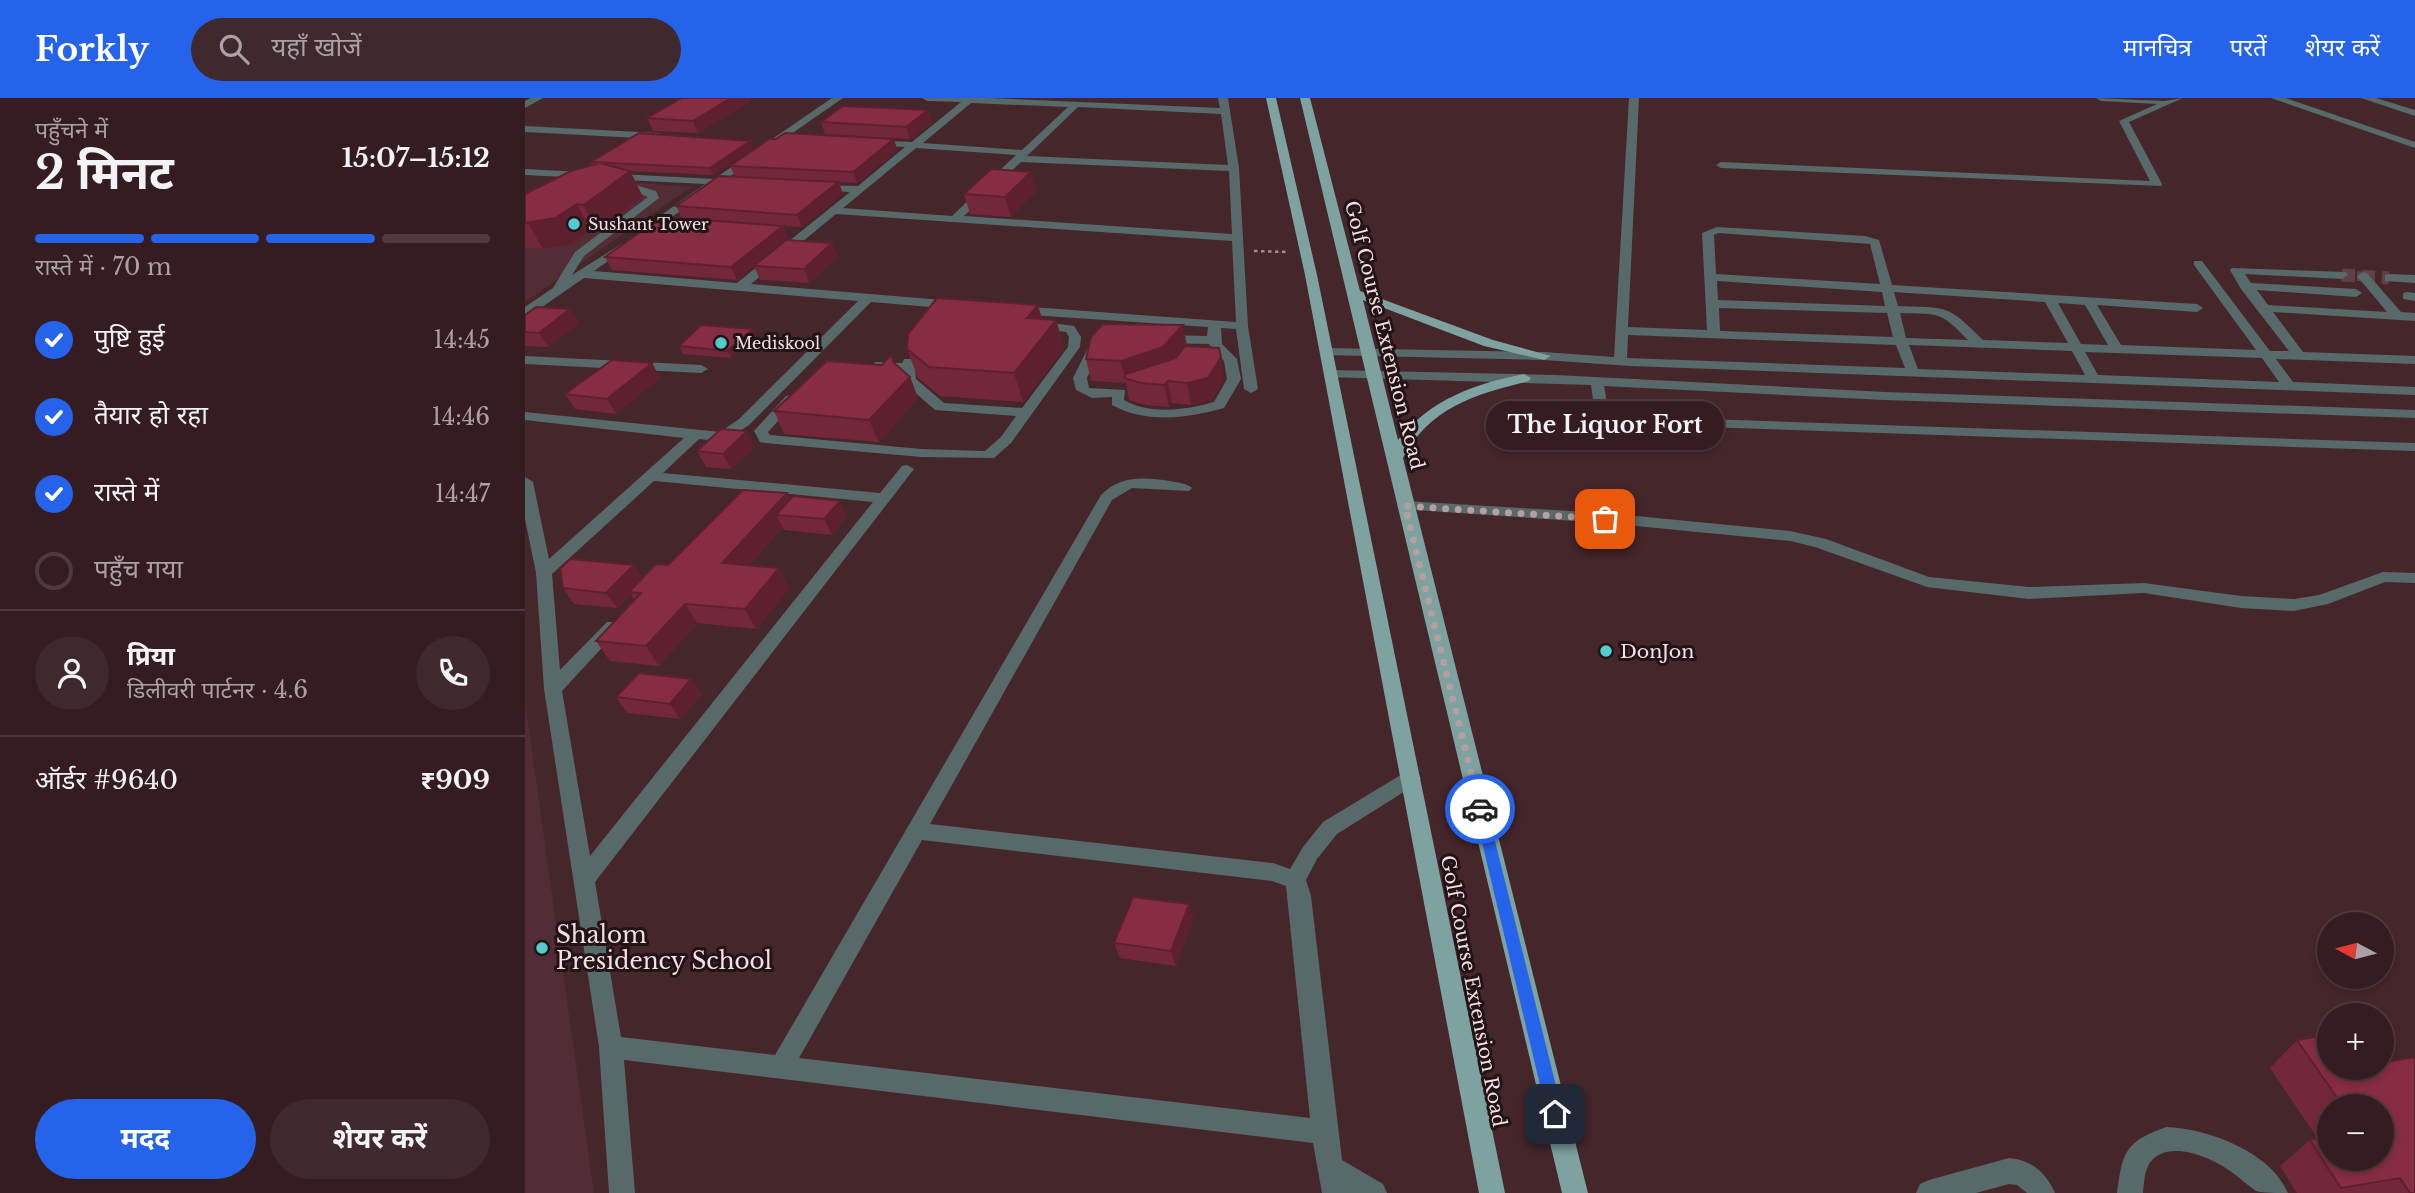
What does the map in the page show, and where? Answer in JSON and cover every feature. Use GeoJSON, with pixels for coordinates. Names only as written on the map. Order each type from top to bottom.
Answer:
{"type":"FeatureCollection","features":[{"type":"Feature","properties":{"kind":"main road","name":"Golf Course Extension Road"},"geometry":{"type":"LineString","coordinates":[[1271,98],[1327,352],[1492,1193]]}},
{"type":"Feature","properties":{"kind":"main road","name":"Golf Course Extension Road"},"geometry":{"type":"LineString","coordinates":[[1305,98],[1575,1193]]}},
{"type":"Feature","properties":{"kind":"main road"},"geometry":{"type":"LineString","coordinates":[[1352,292],[1489,343],[1543,356]]}},
{"type":"Feature","properties":{"kind":"main road"},"geometry":{"type":"LineString","coordinates":[[1394,461],[1405,438],[1417,424],[1442,406],[1491,384],[1524,378]]}},
{"type":"Feature","properties":{"kind":"street"},"geometry":{"type":"LineString","coordinates":[[525,104],[538,98]]}},
{"type":"Feature","properties":{"kind":"street"},"geometry":{"type":"LineString","coordinates":[[525,313],[838,98]]}},
{"type":"Feature","properties":{"kind":"street"},"geometry":{"type":"LineString","coordinates":[[927,98],[1224,111]]}},
{"type":"Feature","properties":{"kind":"street"},"geometry":{"type":"LineString","coordinates":[[1223,98],[1234,168],[1243,327],[1251,389]]}},
{"type":"Feature","properties":{"kind":"street"},"geometry":{"type":"LineString","coordinates":[[1620,362],[1635,98]]}},
{"type":"Feature","properties":{"kind":"street"},"geometry":{"type":"LineString","coordinates":[[2101,98],[2174,100]]}},
{"type":"Feature","properties":{"kind":"street"},"geometry":{"type":"LineString","coordinates":[[2276,98],[2415,145]]}},
{"type":"Feature","properties":{"kind":"street"},"geometry":{"type":"LineString","coordinates":[[2366,98],[2415,113]]}},
{"type":"Feature","properties":{"kind":"street"},"geometry":{"type":"LineString","coordinates":[[739,288],[969,100]]}},
{"type":"Feature","properties":{"kind":"street"},"geometry":{"type":"LineString","coordinates":[[2139,100],[2151,109]]}},
{"type":"Feature","properties":{"kind":"street"},"geometry":{"type":"LineString","coordinates":[[1721,165],[2157,184],[2124,123],[2127,118],[2174,100]]}},
{"type":"Feature","properties":{"kind":"street"},"geometry":{"type":"LineString","coordinates":[[954,220],[1075,105]]}},
{"type":"Feature","properties":{"kind":"street"},"geometry":{"type":"LineString","coordinates":[[2394,106],[2415,124]]}},
{"type":"Feature","properties":{"kind":"street"},"geometry":{"type":"LineString","coordinates":[[525,129],[668,137]]}},
{"type":"Feature","properties":{"kind":"street"},"geometry":{"type":"LineString","coordinates":[[619,148],[641,135]]}},
{"type":"Feature","properties":{"kind":"street"},"geometry":{"type":"LineString","coordinates":[[747,142],[796,138]]}},
{"type":"Feature","properties":{"kind":"street"},"geometry":{"type":"LineString","coordinates":[[863,141],[1022,156],[1234,168]]}},
{"type":"Feature","properties":{"kind":"street"},"geometry":{"type":"LineString","coordinates":[[556,186],[598,161]]}},
{"type":"Feature","properties":{"kind":"street"},"geometry":{"type":"LineString","coordinates":[[525,172],[731,182]]}},
{"type":"Feature","properties":{"kind":"street"},"geometry":{"type":"LineString","coordinates":[[557,291],[579,254],[654,198],[652,192],[625,184],[587,188]]}},
{"type":"Feature","properties":{"kind":"street"},"geometry":{"type":"LineString","coordinates":[[810,186],[862,189]]}},
{"type":"Feature","properties":{"kind":"street"},"geometry":{"type":"LineString","coordinates":[[836,211],[1239,244]]}},
{"type":"Feature","properties":{"kind":"street"},"geometry":{"type":"LineString","coordinates":[[657,223],[671,224]]}},
{"type":"Feature","properties":{"kind":"street"},"geometry":{"type":"LineString","coordinates":[[1714,334],[1707,233],[1711,231],[1865,239],[1875,242],[1901,342],[1912,370]]}},
{"type":"Feature","properties":{"kind":"street"},"geometry":{"type":"LineString","coordinates":[[780,232],[807,234]]}},
{"type":"Feature","properties":{"kind":"street"},"geometry":{"type":"LineString","coordinates":[[2198,263],[2289,386]]}},
{"type":"Feature","properties":{"kind":"street"},"geometry":{"type":"LineString","coordinates":[[2299,356],[2236,271],[2343,275]]}},
{"type":"Feature","properties":{"kind":"street"},"geometry":{"type":"LineString","coordinates":[[581,274],[959,306],[942,319],[955,320]]}},
{"type":"Feature","properties":{"kind":"street"},"geometry":{"type":"LineString","coordinates":[[1709,276],[2197,308]]}},
{"type":"Feature","properties":{"kind":"street"},"geometry":{"type":"LineString","coordinates":[[2363,276],[2397,316]]}},
{"type":"Feature","properties":{"kind":"street"},"geometry":{"type":"LineString","coordinates":[[2389,278],[2415,279]]}},
{"type":"Feature","properties":{"kind":"street"},"geometry":{"type":"LineString","coordinates":[[2245,286],[2356,293]]}},
{"type":"Feature","properties":{"kind":"street"},"geometry":{"type":"LineString","coordinates":[[525,416],[695,435],[725,435],[744,422],[867,298]]}},
{"type":"Feature","properties":{"kind":"street"},"geometry":{"type":"LineString","coordinates":[[2049,298],[2093,378]]}},
{"type":"Feature","properties":{"kind":"street"},"geometry":{"type":"LineString","coordinates":[[2088,300],[2117,349]]}},
{"type":"Feature","properties":{"kind":"street"},"geometry":{"type":"LineString","coordinates":[[1712,304],[1946,312],[1980,345]]}},
{"type":"Feature","properties":{"kind":"street"},"geometry":{"type":"LineString","coordinates":[[2262,308],[2415,317]]}},
{"type":"Feature","properties":{"kind":"street"},"geometry":{"type":"LineString","coordinates":[[802,388],[761,431],[765,439],[979,457],[996,450],[1074,347],[1075,337],[1070,328],[1005,316],[1243,327]]}},
{"type":"Feature","properties":{"kind":"street"},"geometry":{"type":"LineString","coordinates":[[1113,339],[1103,340],[1095,346],[1080,378],[1083,390],[1092,394],[1127,391],[1117,402],[1124,408],[1144,412],[1203,410],[1220,405],[1234,379],[1230,359],[1218,351],[1215,324]]}},
{"type":"Feature","properties":{"kind":"street"},"geometry":{"type":"LineString","coordinates":[[1621,331],[2415,360]]}},
{"type":"Feature","properties":{"kind":"street"},"geometry":{"type":"LineString","coordinates":[[1149,338],[1215,342]]}},
{"type":"Feature","properties":{"kind":"street"},"geometry":{"type":"LineString","coordinates":[[1195,355],[1215,342]]}},
{"type":"Feature","properties":{"kind":"street"},"geometry":{"type":"LineString","coordinates":[[916,352],[908,368],[912,384],[940,407],[1027,412]]}},
{"type":"Feature","properties":{"kind":"street"},"geometry":{"type":"LineString","coordinates":[[1327,352],[1543,356],[1620,362],[1912,370],[2415,391]]}},
{"type":"Feature","properties":{"kind":"street"},"geometry":{"type":"LineString","coordinates":[[525,360],[701,369]]}},
{"type":"Feature","properties":{"kind":"street"},"geometry":{"type":"LineString","coordinates":[[854,365],[908,368]]}},
{"type":"Feature","properties":{"kind":"street"},"geometry":{"type":"LineString","coordinates":[[1793,368],[1799,391]]}},
{"type":"Feature","properties":{"kind":"street"},"geometry":{"type":"LineString","coordinates":[[1331,374],[1524,378],[2415,414]]}},
{"type":"Feature","properties":{"kind":"street"},"geometry":{"type":"LineString","coordinates":[[1597,382],[1602,415],[1614,420],[2415,447]]}},
{"type":"Feature","properties":{"kind":"street"},"geometry":{"type":"LineString","coordinates":[[544,573],[695,435]]}},
{"type":"Feature","properties":{"kind":"street"},"geometry":{"type":"LineString","coordinates":[[584,880],[907,469]]}},
{"type":"Feature","properties":{"kind":"street"},"geometry":{"type":"LineString","coordinates":[[650,476],[885,498]]}},
{"type":"Feature","properties":{"kind":"street"},"geometry":{"type":"LineString","coordinates":[[525,482],[544,573],[553,689],[611,1047],[622,1193]]}},
{"type":"Feature","properties":{"kind":"street"},"geometry":{"type":"LineString","coordinates":[[781,1067],[1111,491],[1128,483],[1184,488]]}},
{"type":"Feature","properties":{"kind":"street"},"geometry":{"type":"LineString","coordinates":[[731,505],[750,485]]}},
{"type":"Feature","properties":{"kind":"street"},"geometry":{"type":"LineString","coordinates":[[1405,506],[1605,519],[1790,536],[1820,543],[1927,582],[2029,593],[2144,587],[2241,602],[2294,605],[2341,594],[2383,577],[2415,578]]}},
{"type":"Feature","properties":{"kind":"street"},"geometry":{"type":"LineString","coordinates":[[553,689],[628,611]]}},
{"type":"Feature","properties":{"kind":"street"},"geometry":{"type":"LineString","coordinates":[[1335,1193],[1324,1132],[1300,895],[1295,880],[1310,853],[1330,828],[1411,778]]}},
{"type":"Feature","properties":{"kind":"street"},"geometry":{"type":"LineString","coordinates":[[917,831],[1273,872],[1295,880]]}},
{"type":"Feature","properties":{"kind":"street"},"geometry":{"type":"LineString","coordinates":[[611,1047],[1324,1132]]}},
{"type":"Feature","properties":{"kind":"street"},"geometry":{"type":"LineString","coordinates":[[2130,1193],[2130,1177],[2137,1158],[2150,1145],[2170,1139],[2194,1140],[2219,1147],[2244,1162],[2275,1193]]}},
{"type":"Feature","properties":{"kind":"street"},"geometry":{"type":"LineString","coordinates":[[1330,1167],[1374,1193]]}},
{"type":"Feature","properties":{"kind":"street"},"geometry":{"type":"LineString","coordinates":[[1929,1193],[2009,1171],[2020,1171],[2029,1177],[2042,1193]]}},
{"type":"Feature","properties":{"kind":"path"},"geometry":{"type":"LineString","coordinates":[[1239,244],[1306,251]]}},
{"type":"Feature","properties":{"kind":"shaded area"},"geometry":{"type":"Polygon","coordinates":[[[586,179],[691,187],[525,302],[525,215],[586,179]]]}},
{"type":"Feature","properties":{"kind":"shaded area","name":"Shalom Presidency School"},"geometry":{"type":"Polygon","coordinates":[[[525,702],[594,1193],[525,1193],[525,702]]]}},
{"type":"Feature","properties":{"kind":"building"},"geometry":{"type":"Polygon","coordinates":[[[682,98],[731,98],[693,121],[647,118],[682,98]]]}},
{"type":"Feature","properties":{"kind":"building"},"geometry":{"type":"Polygon","coordinates":[[[843,106],[928,110],[906,127],[821,122],[843,106]]]}},
{"type":"Feature","properties":{"kind":"building"},"geometry":{"type":"Polygon","coordinates":[[[639,133],[750,141],[710,168],[591,162],[639,133]]]}},
{"type":"Feature","properties":{"kind":"building"},"geometry":{"type":"Polygon","coordinates":[[[785,133],[894,139],[853,172],[730,166],[769,139],[776,139],[785,133]]]}},
{"type":"Feature","properties":{"kind":"building"},"geometry":{"type":"Polygon","coordinates":[[[600,163],[630,171],[584,205],[577,204],[555,218],[525,223],[525,194],[571,171],[600,163]]]}},
{"type":"Feature","properties":{"kind":"building"},"geometry":{"type":"Polygon","coordinates":[[[991,169],[1031,172],[1005,197],[964,194],[991,169]]]}},
{"type":"Feature","properties":{"kind":"building"},"geometry":{"type":"Polygon","coordinates":[[[719,176],[838,182],[797,215],[676,206],[719,176]]]}},
{"type":"Feature","properties":{"kind":"building"},"geometry":{"type":"Polygon","coordinates":[[[661,217],[783,226],[731,267],[605,257],[661,217]]]}},
{"type":"Feature","properties":{"kind":"building"},"geometry":{"type":"Polygon","coordinates":[[[786,240],[832,243],[804,269],[754,266],[786,240]]]}},
{"type":"Feature","properties":{"kind":"building"},"geometry":{"type":"Polygon","coordinates":[[[937,298],[1038,305],[1027,318],[1056,320],[1014,373],[929,367],[907,349],[908,334],[937,298]]]}},
{"type":"Feature","properties":{"kind":"building"},"geometry":{"type":"Polygon","coordinates":[[[536,307],[570,309],[539,333],[525,332],[525,315],[536,307]]]}},
{"type":"Feature","properties":{"kind":"building"},"geometry":{"type":"Polygon","coordinates":[[[1103,324],[1183,325],[1163,347],[1121,361],[1086,359],[1091,337],[1103,324]]]}},
{"type":"Feature","properties":{"kind":"building"},"geometry":{"type":"Polygon","coordinates":[[[701,325],[753,329],[727,351],[679,346],[701,325]]]}},
{"type":"Feature","properties":{"kind":"building"},"geometry":{"type":"Polygon","coordinates":[[[1185,346],[1219,348],[1221,357],[1208,378],[1187,383],[1168,381],[1164,385],[1124,378],[1126,374],[1176,358],[1185,346]]]}},
{"type":"Feature","properties":{"kind":"building"},"geometry":{"type":"Polygon","coordinates":[[[891,355],[894,363],[910,377],[869,420],[774,411],[827,361],[882,365],[891,355]]]}},
{"type":"Feature","properties":{"kind":"building"},"geometry":{"type":"Polygon","coordinates":[[[612,360],[652,363],[607,399],[565,394],[612,360]]]}},
{"type":"Feature","properties":{"kind":"building"},"geometry":{"type":"Polygon","coordinates":[[[721,429],[747,431],[723,454],[697,451],[721,429]]]}},
{"type":"Feature","properties":{"kind":"building"},"geometry":{"type":"Polygon","coordinates":[[[743,490],[787,493],[722,563],[779,568],[745,609],[685,604],[646,646],[596,641],[641,593],[629,592],[656,564],[668,565],[743,490]]]}},
{"type":"Feature","properties":{"kind":"building"},"geometry":{"type":"Polygon","coordinates":[[[793,496],[840,501],[824,519],[776,515],[793,496]]]}},
{"type":"Feature","properties":{"kind":"building"},"geometry":{"type":"Polygon","coordinates":[[[570,559],[634,565],[606,593],[563,588],[560,569],[570,559]]]}},
{"type":"Feature","properties":{"kind":"building"},"geometry":{"type":"Polygon","coordinates":[[[639,673],[691,679],[670,704],[616,697],[639,673]]]}},
{"type":"Feature","properties":{"kind":"building"},"geometry":{"type":"Polygon","coordinates":[[[1133,897],[1189,904],[1171,951],[1114,943],[1133,897]]]}},
{"type":"Feature","properties":{"kind":"building"},"geometry":{"type":"Polygon","coordinates":[[[2317,1037],[2317,1069],[2297,1040],[2317,1037]]]}},
{"type":"Feature","properties":{"kind":"building"},"geometry":{"type":"Polygon","coordinates":[[[2415,1057],[2415,1193],[2410,1193],[2400,1178],[2341,1188],[2330,1171],[2394,1171],[2394,1094],[2335,1094],[2325,1080],[2394,1080],[2394,1061],[2415,1057]]]}},
{"type":"Feature","properties":{"kind":"building"},"geometry":{"type":"Polygon","coordinates":[[[2317,1139],[2317,1151],[2310,1140],[2317,1139]]]}},
{"type":"Feature","properties":{"kind":"tunnel"},"geometry":{"type":"LineString","coordinates":[[2369,277],[2342,275],[2389,278]]}},
{"type":"Feature","properties":{"kind":"way so far"},"geometry":{"type":"LineString","coordinates":[[1480,809],[1405,506],[1605,519]]}},
{"type":"Feature","properties":{"kind":"place","name":"Sushant Tower"},"geometry":{"type":"Point","coordinates":[574,224]}},
{"type":"Feature","properties":{"kind":"place","name":"Mediskool"},"geometry":{"type":"Point","coordinates":[721,343]}},
{"type":"Feature","properties":{"kind":"place","name":"The Liquor Fort"},"geometry":{"type":"Point","coordinates":[1605,519]}},
{"type":"Feature","properties":{"kind":"place","name":"DonJon"},"geometry":{"type":"Point","coordinates":[1606,651]}},
{"type":"Feature","properties":{"kind":"place","name":"Shalom Presidency School"},"geometry":{"type":"Point","coordinates":[542,948]}},
{"type":"Feature","properties":{"kind":"route"},"geometry":{"type":"LineString","coordinates":[[1480,809],[1555,1114]]}}]}
